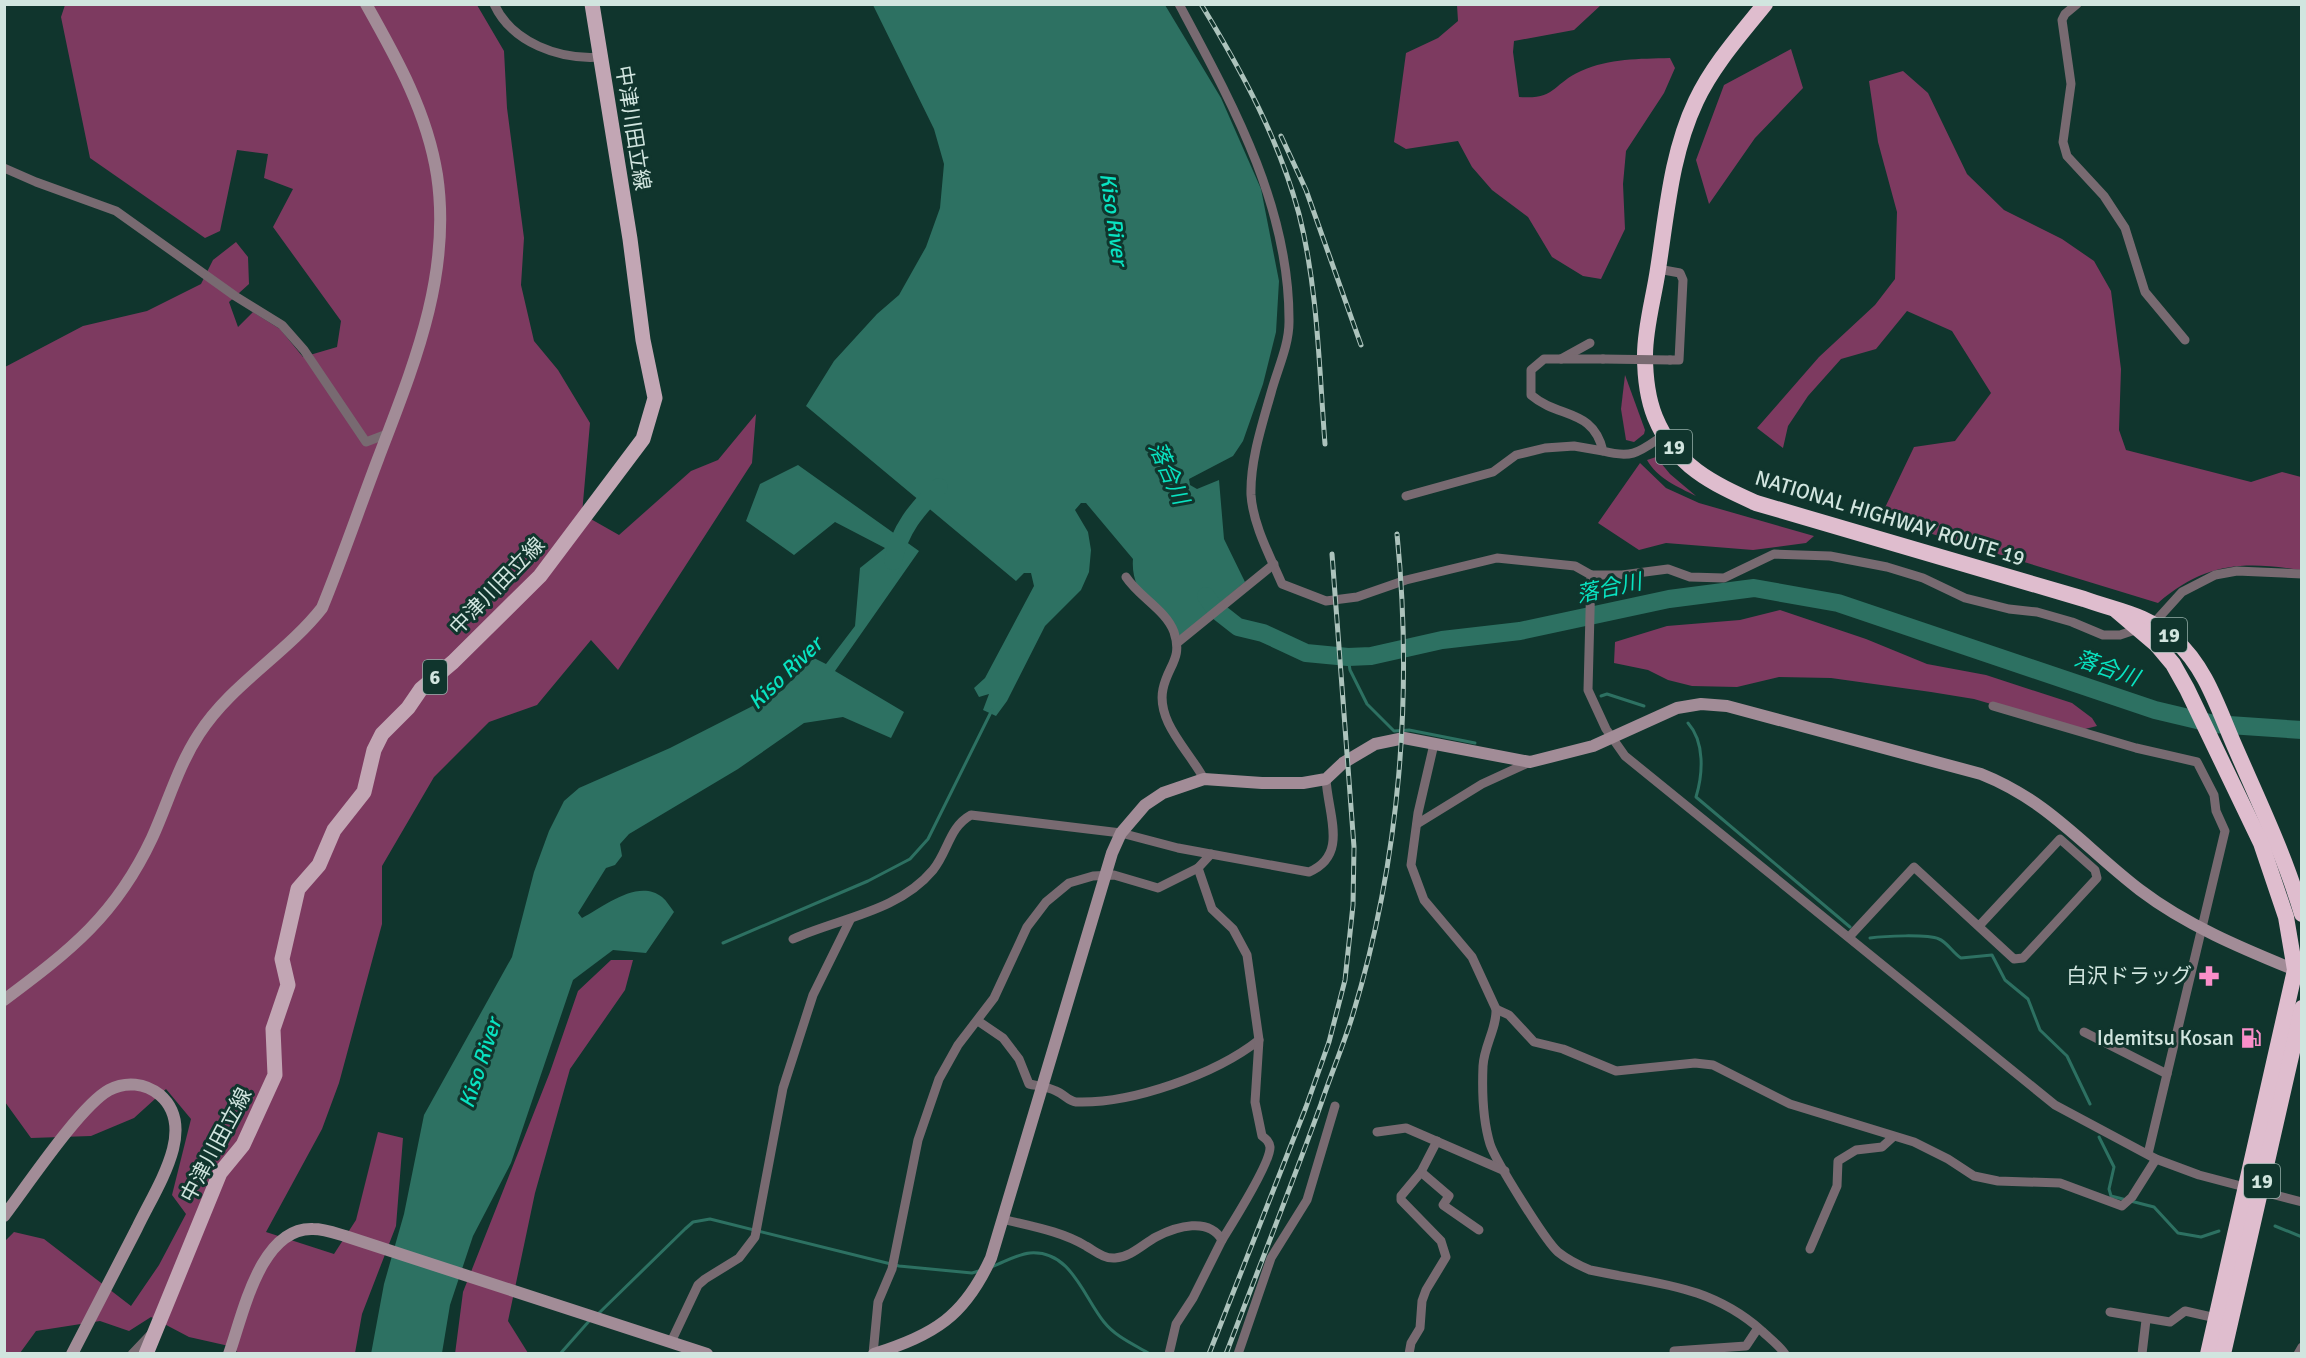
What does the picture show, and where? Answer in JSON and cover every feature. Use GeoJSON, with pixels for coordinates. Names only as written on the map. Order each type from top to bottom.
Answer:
{"type":"FeatureCollection","features":[{"type":"Feature","properties":{"kind":"highway","name":"NATIONAL HIGHWAY ROUTE 19"},"geometry":{"type":"LineString","coordinates":[[1765,4],[1724,54],[1696,100],[1682,138],[1671,180],[1645,353],[1646,387],[1655,417],[1664,435],[1686,462],[1707,481],[1756,503],[2084,599],[2117,611],[2130,611],[2153,624],[2185,649],[2206,682],[2290,874],[2301,914]]}},
{"type":"Feature","properties":{"kind":"highway","name":"NATIONAL HIGHWAY ROUTE 19"},"geometry":{"type":"LineString","coordinates":[[2117,611],[2136,630],[2157,645],[2173,664],[2187,689],[2261,843],[2286,917],[2298,972],[2253,1190],[2223,1353]]}},
{"type":"Feature","properties":{"kind":"highway","name":"NATIONAL HIGHWAY ROUTE 19"},"geometry":{"type":"LineString","coordinates":[[2208,1353],[2301,1008]]}},
{"type":"Feature","properties":{"kind":"main road","name":"中津川田立線"},"geometry":{"type":"LineString","coordinates":[[146,1353],[220,1173],[243,1145],[275,1075],[273,1029],[288,985],[282,959],[298,889],[319,865],[333,830],[364,792],[374,750],[382,734],[408,708],[421,689],[453,662],[540,576],[643,439],[650,419],[655,398],[592,4]]}},
{"type":"Feature","properties":{"kind":"street"},"geometry":{"type":"LineString","coordinates":[[4,1000],[66,954],[120,897],[152,838],[174,780],[198,735],[216,711],[303,632],[322,608],[387,434],[424,330],[436,283],[441,222],[437,174],[419,107],[405,75],[366,4]]}},
{"type":"Feature","properties":{"kind":"street"},"geometry":{"type":"LineString","coordinates":[[494,4],[510,28],[526,39],[569,57],[600,57]]}},
{"type":"Feature","properties":{"kind":"street"},"geometry":{"type":"LineString","coordinates":[[1179,4],[1252,148],[1268,195],[1287,286],[1289,325],[1252,478],[1255,514],[1282,584],[1326,601],[1358,597],[1406,580],[1497,558],[1575,566],[1591,575],[1622,575],[1668,569],[1690,577],[1724,578],[1774,554],[1830,556],[1887,567],[1923,578],[1965,598],[2009,609],[2037,612],[2072,622],[2103,635],[2120,635],[2153,624],[2182,592],[2197,582],[2215,575],[2237,570],[2301,574]]}},
{"type":"Feature","properties":{"kind":"street"},"geometry":{"type":"LineString","coordinates":[[2078,4],[2065,14],[2062,20],[2070,84],[2064,149],[2067,156],[2103,196],[2125,228],[2145,292],[2185,340]]}},
{"type":"Feature","properties":{"kind":"street"},"geometry":{"type":"LineString","coordinates":[[4,168],[116,211],[235,296],[282,325],[304,350],[366,442],[387,434]]}},
{"type":"Feature","properties":{"kind":"street"},"geometry":{"type":"LineString","coordinates":[[1603,451],[1600,438],[1593,426],[1584,419],[1542,404],[1531,395],[1532,370],[1544,358],[1680,360],[1683,280],[1680,273],[1658,269]]}},
{"type":"Feature","properties":{"kind":"street"},"geometry":{"type":"LineString","coordinates":[[1561,359],[1590,343]]}},
{"type":"Feature","properties":{"kind":"street"},"geometry":{"type":"LineString","coordinates":[[1406,496],[1493,472],[1516,455],[1545,448],[1574,446],[1621,456],[1635,454],[1664,435]]}},
{"type":"Feature","properties":{"kind":"street"},"geometry":{"type":"LineString","coordinates":[[1177,643],[1274,564]]}},
{"type":"Feature","properties":{"kind":"street"},"geometry":{"type":"LineString","coordinates":[[1591,575],[1588,690],[1600,718],[1625,756],[1850,936],[2055,1105],[2152,1157],[2199,1175],[2301,1202]]}},
{"type":"Feature","properties":{"kind":"street"},"geometry":{"type":"LineString","coordinates":[[1126,577],[1135,591],[1167,619],[1177,643],[1178,650],[1163,688],[1167,721],[1204,779]]}},
{"type":"Feature","properties":{"kind":"street"},"geometry":{"type":"LineString","coordinates":[[1417,824],[1482,784],[1530,762],[1550,759],[1613,738],[1677,708],[1701,704],[1727,706],[1981,774],[2007,784],[2047,809],[2139,889],[2169,910],[2202,928],[2298,972]]}},
{"type":"Feature","properties":{"kind":"street"},"geometry":{"type":"LineString","coordinates":[[1496,1009],[1509,1015],[1534,1042],[1563,1049],[1616,1071],[1695,1063],[1713,1065],[1790,1104],[1914,1142],[1948,1159],[1974,1176],[1998,1181],[2060,1183],[2117,1206],[2127,1202],[2152,1157],[2167,1074],[2225,831],[2216,811],[2214,795],[2197,762],[2136,748],[1992,706]]}},
{"type":"Feature","properties":{"kind":"street"},"geometry":{"type":"LineString","coordinates":[[1211,854],[1198,868],[1158,888],[1114,875],[1104,875],[1069,883],[1046,902],[1027,927],[994,998],[958,1045],[939,1079],[918,1140],[892,1269],[878,1302],[874,1353],[910,1342],[940,1326],[961,1307],[983,1276],[1104,875],[1121,833],[1145,805],[1163,793],[1204,779],[1303,783],[1326,779],[1343,763],[1375,744],[1404,738],[1530,762]]}},
{"type":"Feature","properties":{"kind":"street"},"geometry":{"type":"LineString","coordinates":[[1434,744],[1411,865],[1424,900],[1472,957],[1496,1009],[1497,1017],[1483,1065],[1485,1110],[1490,1144],[1505,1171],[1548,1242],[1573,1263],[1590,1270],[1697,1292],[1722,1301],[1758,1328],[1785,1353]]}},
{"type":"Feature","properties":{"kind":"street"},"geometry":{"type":"LineString","coordinates":[[793,939],[850,920],[900,897],[932,871],[959,821],[971,815],[1121,833],[1211,854],[1309,872],[1323,866],[1335,848],[1326,779]]}},
{"type":"Feature","properties":{"kind":"street"},"geometry":{"type":"LineString","coordinates":[[1850,936],[1914,867],[2013,959],[2023,958],[2097,878],[2095,870],[2060,838],[1979,926]]}},
{"type":"Feature","properties":{"kind":"street"},"geometry":{"type":"LineString","coordinates":[[1169,1353],[1176,1323],[1193,1298],[1269,1155],[1270,1146],[1268,1140],[1262,1136],[1256,1102],[1259,1040],[1247,955],[1233,929],[1212,909],[1198,868]]}},
{"type":"Feature","properties":{"kind":"street"},"geometry":{"type":"LineString","coordinates":[[671,1342],[698,1286],[739,1258],[755,1237],[783,1088],[813,995],[850,920]]}},
{"type":"Feature","properties":{"kind":"street"},"geometry":{"type":"LineString","coordinates":[[978,1021],[1003,1038],[1019,1059],[1029,1084],[1059,1092],[1076,1102],[1130,1095],[1194,1077],[1235,1059],[1259,1040]]}},
{"type":"Feature","properties":{"kind":"street"},"geometry":{"type":"LineString","coordinates":[[2084,1032],[2167,1074]]}},
{"type":"Feature","properties":{"kind":"street"},"geometry":{"type":"LineString","coordinates":[[4,1216],[78,1120],[95,1101],[110,1090],[129,1084],[144,1085],[161,1095],[173,1110],[176,1126],[173,1149],[155,1192],[72,1353]]}},
{"type":"Feature","properties":{"kind":"street"},"geometry":{"type":"LineString","coordinates":[[1238,1353],[1272,1258],[1307,1200],[1335,1106]]}},
{"type":"Feature","properties":{"kind":"street"},"geometry":{"type":"LineString","coordinates":[[1377,1132],[1406,1128],[1505,1171]]}},
{"type":"Feature","properties":{"kind":"street"},"geometry":{"type":"LineString","coordinates":[[1810,1249],[1837,1186],[1838,1161],[1856,1150],[1882,1147],[1893,1137]]}},
{"type":"Feature","properties":{"kind":"street"},"geometry":{"type":"LineString","coordinates":[[1409,1353],[1411,1343],[1420,1328],[1422,1301],[1426,1290],[1446,1257],[1441,1241],[1401,1200],[1401,1196],[1421,1172],[1437,1141]]}},
{"type":"Feature","properties":{"kind":"street"},"geometry":{"type":"LineString","coordinates":[[1421,1172],[1449,1196],[1443,1204],[1479,1230]]}},
{"type":"Feature","properties":{"kind":"street"},"geometry":{"type":"LineString","coordinates":[[1002,1219],[1066,1236],[1106,1258],[1129,1255],[1158,1236],[1188,1227],[1201,1225],[1216,1230],[1222,1240]]}},
{"type":"Feature","properties":{"kind":"street"},"geometry":{"type":"LineString","coordinates":[[229,1353],[258,1273],[269,1253],[285,1236],[314,1229],[345,1236],[707,1353]]}},
{"type":"Feature","properties":{"kind":"street"},"geometry":{"type":"LineString","coordinates":[[2110,1312],[2146,1320],[2170,1322],[2185,1311],[2216,1318]]}},
{"type":"Feature","properties":{"kind":"street"},"geometry":{"type":"LineString","coordinates":[[2142,1353],[2146,1320]]}},
{"type":"Feature","properties":{"kind":"street"},"geometry":{"type":"LineString","coordinates":[[1674,1351],[1746,1346],[1758,1328]]}},
{"type":"Feature","properties":{"kind":"street"},"geometry":{"type":"LineString","coordinates":[[132,1353],[156,1329]]}},
{"type":"Feature","properties":{"kind":"street"},"geometry":{"type":"LineString","coordinates":[[2298,1353],[2301,1347]]}},
{"type":"Feature","properties":{"kind":"shaded area"},"geometry":{"type":"Polygon","coordinates":[[[65,5],[477,5],[504,51],[507,108],[524,238],[521,285],[534,341],[558,370],[590,423],[582,514],[619,535],[691,471],[718,460],[756,414],[752,463],[618,670],[591,640],[537,705],[489,722],[434,777],[382,866],[382,924],[339,1083],[322,1129],[266,1232],[334,1254],[356,1220],[378,1132],[403,1138],[396,1226],[362,1314],[355,1353],[239,1353],[229,1346],[189,1337],[151,1317],[129,1331],[100,1321],[36,1331],[20,1353],[5,1353],[5,1241],[14,1232],[44,1239],[131,1306],[159,1265],[186,1214],[172,1195],[191,1119],[166,1089],[134,1118],[91,1136],[31,1138],[5,1102],[5,367],[83,326],[147,311],[201,284],[213,260],[236,242],[248,257],[249,284],[229,302],[238,327],[253,312],[280,329],[303,357],[337,347],[341,321],[273,227],[293,189],[264,178],[268,154],[237,150],[220,231],[205,238],[90,158],[61,17],[65,5]]]}},
{"type":"Feature","properties":{"kind":"shaded area"},"geometry":{"type":"Polygon","coordinates":[[[1457,5],[1601,5],[1574,30],[1514,41],[1513,52],[1519,97],[1547,94],[1581,71],[1603,64],[1625,60],[1670,58],[1675,68],[1664,93],[1626,151],[1623,184],[1625,229],[1601,279],[1583,276],[1552,257],[1528,217],[1492,190],[1472,167],[1458,141],[1406,149],[1394,142],[1406,53],[1438,38],[1458,21],[1457,5]]]}},
{"type":"Feature","properties":{"kind":"shaded area"},"geometry":{"type":"Polygon","coordinates":[[[1791,49],[1803,88],[1755,138],[1709,204],[1696,160],[1724,85],[1791,49]]]}},
{"type":"Feature","properties":{"kind":"shaded area"},"geometry":{"type":"Polygon","coordinates":[[[1903,71],[1928,93],[1967,174],[2004,210],[2062,239],[2094,261],[2111,291],[2121,369],[2119,430],[2126,450],[2251,482],[2282,472],[2301,477],[2301,570],[2260,566],[2225,568],[2192,580],[2158,603],[1883,519],[1881,516],[1914,447],[1955,441],[1991,393],[1952,331],[1907,311],[1876,349],[1841,359],[1808,396],[1788,426],[1783,448],[1757,428],[1819,357],[1875,305],[1895,279],[1897,212],[1878,142],[1869,81],[1903,71]]]}},
{"type":"Feature","properties":{"kind":"shaded area"},"geometry":{"type":"Polygon","coordinates":[[[1625,375],[1645,430],[1644,434],[1634,442],[1626,440],[1621,409],[1625,375]]]}},
{"type":"Feature","properties":{"kind":"shaded area"},"geometry":{"type":"Polygon","coordinates":[[[1656,457],[1670,474],[1696,496],[1656,472],[1647,460],[1656,457]]]}},
{"type":"Feature","properties":{"kind":"shaded area"},"geometry":{"type":"Polygon","coordinates":[[[1640,463],[1666,488],[1699,503],[1814,536],[1806,543],[1753,550],[1666,543],[1639,550],[1598,523],[1640,463]]]}},
{"type":"Feature","properties":{"kind":"shaded area"},"geometry":{"type":"Polygon","coordinates":[[[1780,610],[1866,639],[1927,664],[1986,675],[2072,703],[2092,718],[2097,726],[2081,730],[1974,699],[1831,678],[1779,677],[1737,687],[1692,686],[1668,680],[1648,670],[1614,663],[1615,642],[1667,626],[1740,620],[1780,610]]]}},
{"type":"Feature","properties":{"kind":"shaded area"},"geometry":{"type":"Polygon","coordinates":[[[611,960],[633,960],[625,990],[570,1069],[535,1193],[508,1321],[528,1353],[455,1354],[463,1292],[550,1072],[578,991],[611,960]]]}},
{"type":"Feature","properties":{"kind":"water"},"geometry":{"type":"Polygon","coordinates":[[[873,5],[1165,5],[1221,98],[1261,189],[1279,281],[1276,332],[1263,384],[1243,441],[1233,456],[1189,479],[1190,485],[1197,489],[1219,480],[1224,539],[1245,582],[1180,636],[1141,593],[1133,571],[1133,559],[1086,503],[1081,503],[1075,510],[1088,532],[1091,550],[1089,572],[1081,590],[1045,626],[1007,701],[996,716],[983,710],[989,694],[979,697],[974,688],[985,678],[1034,586],[1031,573],[1024,573],[1016,581],[806,406],[834,361],[877,314],[899,295],[926,247],[940,208],[944,164],[934,129],[873,5]]]}},
{"type":"Feature","properties":{"kind":"water"},"geometry":{"type":"Polygon","coordinates":[[[798,465],[919,551],[835,671],[904,712],[891,738],[843,717],[804,723],[738,769],[629,834],[620,844],[622,856],[615,865],[606,868],[578,913],[582,918],[621,896],[642,891],[653,892],[662,897],[674,912],[646,953],[613,950],[573,980],[511,1163],[473,1236],[450,1305],[442,1353],[371,1354],[384,1284],[404,1214],[424,1115],[512,957],[534,872],[549,831],[564,801],[579,788],[670,748],[780,692],[814,658],[826,664],[855,626],[860,568],[885,548],[835,522],[794,555],[746,521],[760,484],[798,465]]]}},
{"type":"Feature","properties":{"kind":"waterway","name":"Kiso River"},"geometry":{"type":"LineString","coordinates":[[893,561],[900,539],[910,521],[939,487]]}},
{"type":"Feature","properties":{"kind":"waterway","name":"落合川"},"geometry":{"type":"LineString","coordinates":[[1206,596],[1215,609],[1238,627],[1263,633],[1306,653],[1348,657],[1371,656],[1442,640],[1520,631],[1669,599],[1754,588],[1838,603],[2155,710],[2214,724],[2302,730]]}},
{"type":"Feature","properties":{"kind":"waterway"},"geometry":{"type":"LineString","coordinates":[[1348,657],[1350,670],[1367,704],[1394,731],[1409,730],[1475,743]]}},
{"type":"Feature","properties":{"kind":"waterway"},"geometry":{"type":"LineString","coordinates":[[1601,696],[1607,694],[1644,706]]}},
{"type":"Feature","properties":{"kind":"waterway"},"geometry":{"type":"LineString","coordinates":[[723,943],[868,881],[910,859],[928,839],[992,710]]}},
{"type":"Feature","properties":{"kind":"waterway"},"geometry":{"type":"LineString","coordinates":[[1688,723],[1697,739],[1701,758],[1696,797],[1850,927]]}},
{"type":"Feature","properties":{"kind":"waterway"},"geometry":{"type":"LineString","coordinates":[[1870,938],[1933,937],[1942,940],[1961,958],[1992,955],[2005,980],[2028,999],[2040,1030],[2067,1056],[2090,1104]]}},
{"type":"Feature","properties":{"kind":"waterway"},"geometry":{"type":"LineString","coordinates":[[2099,1137],[2114,1167],[2109,1189],[2111,1196],[2154,1207],[2178,1233],[2201,1237],[2219,1231]]}},
{"type":"Feature","properties":{"kind":"waterway"},"geometry":{"type":"LineString","coordinates":[[598,1314],[693,1222],[710,1219],[899,1266],[972,1273],[979,1271]]}},
{"type":"Feature","properties":{"kind":"waterway"},"geometry":{"type":"LineString","coordinates":[[2275,1226],[2302,1237]]}},
{"type":"Feature","properties":{"kind":"waterway"},"geometry":{"type":"LineString","coordinates":[[991,1267],[1030,1253],[1044,1254],[1056,1259],[1074,1277],[1104,1322],[1125,1340],[1150,1354]]}},
{"type":"Feature","properties":{"kind":"waterway"},"geometry":{"type":"LineString","coordinates":[[560,1354],[590,1320]]}},
{"type":"Feature","properties":{"kind":"railway"},"geometry":{"type":"LineString","coordinates":[[1201,4],[1258,106],[1281,159],[1299,214],[1314,300],[1325,444]]}},
{"type":"Feature","properties":{"kind":"railway"},"geometry":{"type":"LineString","coordinates":[[1281,136],[1306,190],[1361,345]]}},
{"type":"Feature","properties":{"kind":"railway"},"geometry":{"type":"LineString","coordinates":[[1226,1354],[1349,1025],[1369,955],[1382,896],[1399,776],[1403,715],[1402,594],[1397,534]]}},
{"type":"Feature","properties":{"kind":"railway"},"geometry":{"type":"LineString","coordinates":[[1209,1354],[1306,1107],[1329,1042],[1345,980],[1353,905],[1354,847],[1332,554]]}},
{"type":"Feature","properties":{"kind":"place","name":"白沢ドラッグ"},"geometry":{"type":"Point","coordinates":[2209,976]}},
{"type":"Feature","properties":{"kind":"place","name":"Idemitsu Kosan"},"geometry":{"type":"Point","coordinates":[2251,1038]}}]}
